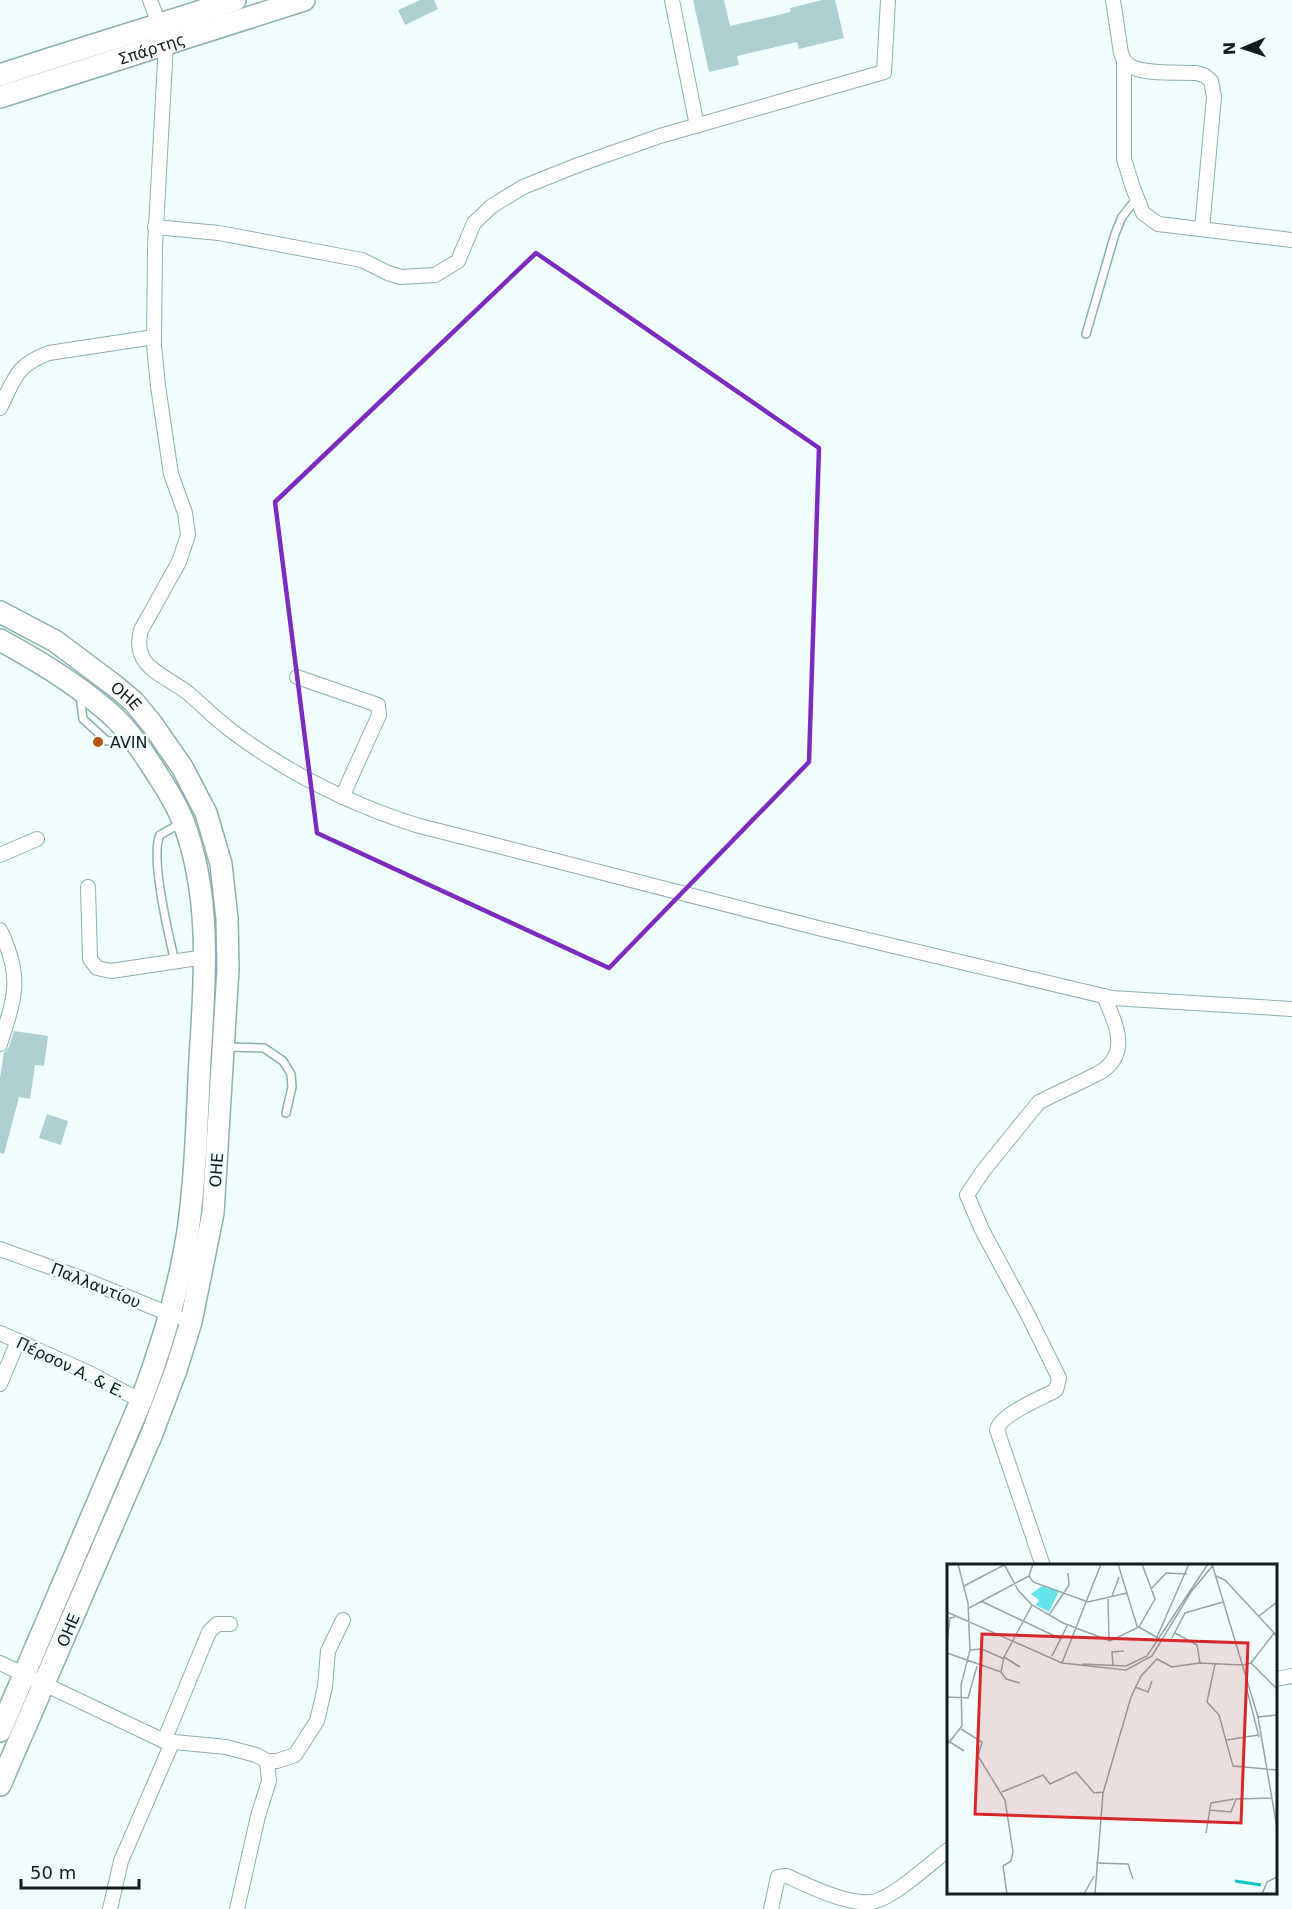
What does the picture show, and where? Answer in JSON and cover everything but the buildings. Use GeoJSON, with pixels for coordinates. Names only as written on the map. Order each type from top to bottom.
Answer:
{"type":"FeatureCollection","features":[{"type":"Feature","properties":{"kind":"main road","name":"Σπάρτης"},"geometry":{"type":"LineString","coordinates":[[0,97],[163,34],[235,0]]}},
{"type":"Feature","properties":{"kind":"main road","name":"Σπάρτης"},"geometry":{"type":"LineString","coordinates":[[0,75],[104,40],[163,34],[304,0]]}},
{"type":"Feature","properties":{"kind":"main road","name":"ΟΗΕ"},"geometry":{"type":"LineString","coordinates":[[0,613],[55,641],[115,686],[134,702],[168,745],[195,790],[206,813],[214,839],[224,892],[228,969],[213,1213],[191,1322],[177,1370],[151,1436],[0,1785]]}},
{"type":"Feature","properties":{"kind":"main road","name":"ΟΗΕ"},"geometry":{"type":"LineString","coordinates":[[0,640],[41,662],[117,721],[160,780],[183,821],[196,870],[205,957],[192,1199],[182,1261],[158,1357],[0,1731]]}},
{"type":"Feature","properties":{"kind":"street"},"geometry":{"type":"LineString","coordinates":[[150,0],[163,34],[155,227],[154,337],[158,386],[169,461],[174,486],[187,520],[188,536],[179,562],[141,630],[138,643],[141,656],[153,670],[186,692],[233,732],[279,763],[342,797],[393,817],[822,929],[1104,996],[1292,1009]]}},
{"type":"Feature","properties":{"kind":"street"},"geometry":{"type":"LineString","coordinates":[[672,0],[697,126]]}},
{"type":"Feature","properties":{"kind":"street"},"geometry":{"type":"LineString","coordinates":[[155,227],[219,233],[362,260],[401,277],[435,275],[458,261],[474,223],[492,206],[523,187],[619,150],[884,72],[888,0]]}},
{"type":"Feature","properties":{"kind":"street"},"geometry":{"type":"LineString","coordinates":[[1113,0],[1118,41],[1124,61],[1124,159],[1143,213],[1158,225],[1292,240]]}},
{"type":"Feature","properties":{"kind":"street"},"geometry":{"type":"LineString","coordinates":[[1124,61],[1130,67],[1142,70],[1196,73],[1204,75],[1211,81],[1214,97],[1202,229]]}},
{"type":"Feature","properties":{"kind":"street"},"geometry":{"type":"LineString","coordinates":[[0,408],[20,370],[34,358],[49,353],[154,337]]}},
{"type":"Feature","properties":{"kind":"street"},"geometry":{"type":"LineString","coordinates":[[297,677],[376,703],[379,709],[379,715],[342,797]]}},
{"type":"Feature","properties":{"kind":"street"},"geometry":{"type":"LineString","coordinates":[[0,855],[37,839]]}},
{"type":"Feature","properties":{"kind":"street"},"geometry":{"type":"LineString","coordinates":[[88,888],[90,959],[96,968],[111,971],[205,957]]}},
{"type":"Feature","properties":{"kind":"street"},"geometry":{"type":"LineString","coordinates":[[0,930],[14,965],[15,996],[0,1044]]}},
{"type":"Feature","properties":{"kind":"street"},"geometry":{"type":"LineString","coordinates":[[0,997],[15,996]]}},
{"type":"Feature","properties":{"kind":"street"},"geometry":{"type":"LineString","coordinates":[[1042,1564],[997,1430],[998,1425],[1006,1417],[1056,1390],[1059,1378],[982,1230],[967,1195],[983,1171],[1039,1102],[1107,1069],[1114,1061],[1118,1051],[1118,1041],[1113,1018],[1104,996]]}},
{"type":"Feature","properties":{"kind":"street","name":"Παλλαντίου"},"geometry":{"type":"LineString","coordinates":[[0,1249],[191,1322]]}},
{"type":"Feature","properties":{"kind":"street","name":"Πέρσον Α. & Ε."},"geometry":{"type":"LineString","coordinates":[[0,1333],[89,1373],[141,1401]]}},
{"type":"Feature","properties":{"kind":"street"},"geometry":{"type":"LineString","coordinates":[[0,1384],[18,1341]]}},
{"type":"Feature","properties":{"kind":"street"},"geometry":{"type":"LineString","coordinates":[[0,1663],[168,1742],[226,1747],[256,1755],[267,1761],[284,1759],[295,1755],[317,1720],[326,1687],[328,1651],[343,1620]]}},
{"type":"Feature","properties":{"kind":"street"},"geometry":{"type":"LineString","coordinates":[[110,1909],[121,1861],[209,1632],[217,1624],[230,1624]]}},
{"type":"Feature","properties":{"kind":"street"},"geometry":{"type":"LineString","coordinates":[[1277,1679],[1292,1676]]}},
{"type":"Feature","properties":{"kind":"street"},"geometry":{"type":"LineString","coordinates":[[237,1909],[258,1816],[269,1781],[267,1761]]}},
{"type":"Feature","properties":{"kind":"street"},"geometry":{"type":"LineString","coordinates":[[771,1909],[778,1877],[787,1876],[848,1900],[872,1902],[892,1893],[947,1851]]}},
{"type":"Feature","properties":{"kind":"lane"},"geometry":{"type":"LineString","coordinates":[[1086,334],[1115,234],[1122,217],[1137,198]]}},
{"type":"Feature","properties":{"kind":"lane"},"geometry":{"type":"LineString","coordinates":[[175,962],[166,923],[157,848],[160,835],[183,821]]}},
{"type":"Feature","properties":{"kind":"lane"},"geometry":{"type":"LineString","coordinates":[[224,1046],[264,1048],[283,1061],[291,1074],[292,1087],[286,1113]]}},
{"type":"Feature","properties":{"kind":"highlighted area"},"geometry":{"type":"Polygon","coordinates":[[[536,253],[819,448],[809,762],[609,968],[317,833],[275,502],[536,253]]]}},
{"type":"Feature","properties":{"kind":"place","name":"AVIN"},"geometry":{"type":"Point","coordinates":[98,742]}}]}
